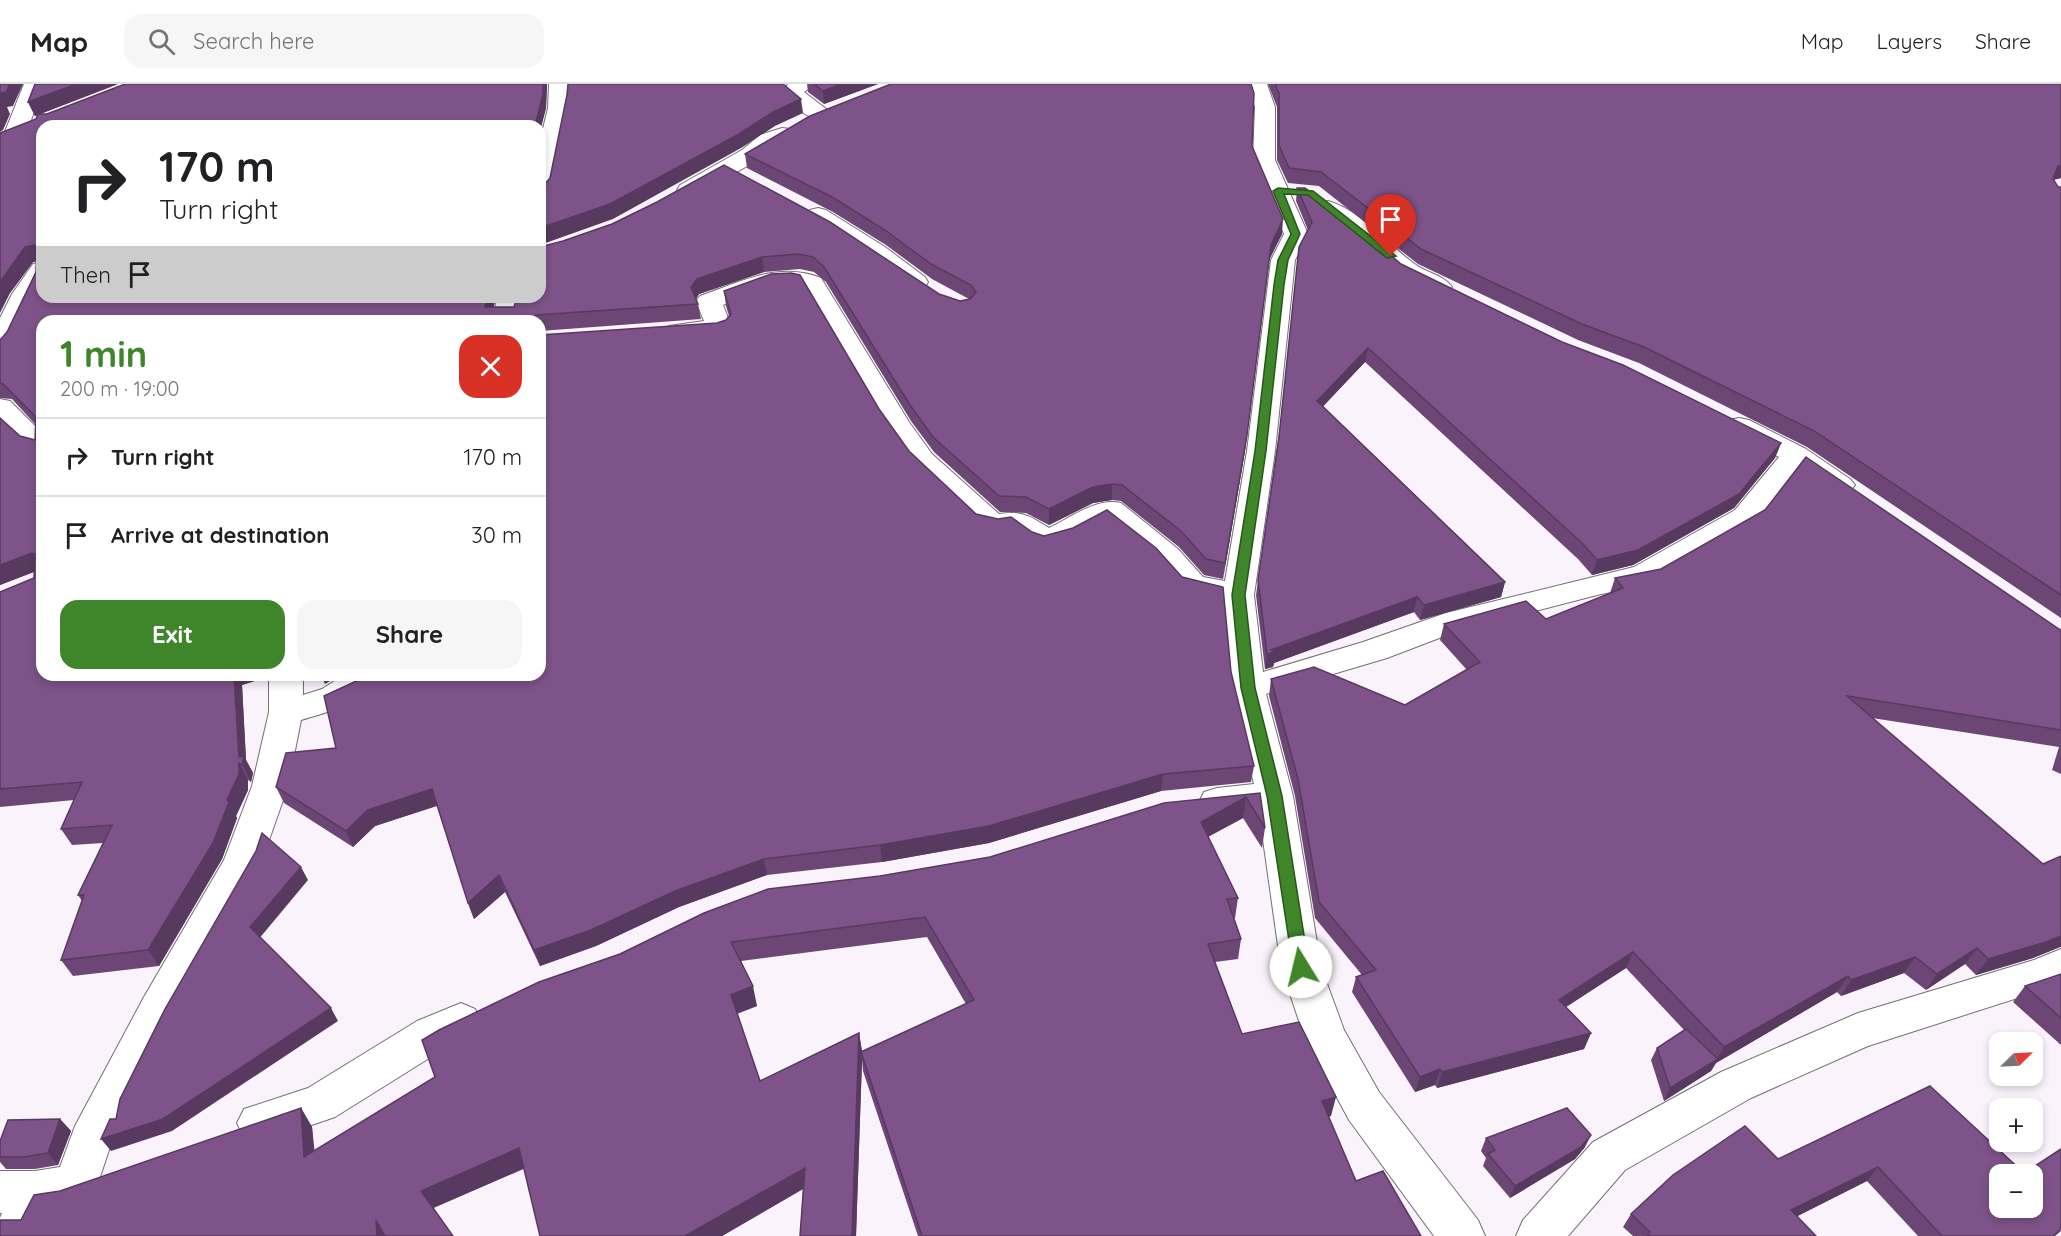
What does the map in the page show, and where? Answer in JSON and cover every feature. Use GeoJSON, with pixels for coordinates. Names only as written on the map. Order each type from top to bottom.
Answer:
{"type":"FeatureCollection","features":[{"type":"Feature","properties":{"kind":"street"},"geometry":{"type":"LineString","coordinates":[[7,138],[34,84]]}},
{"type":"Feature","properties":{"kind":"street"},"geometry":{"type":"LineString","coordinates":[[546,163],[558,108],[559,84]]}},
{"type":"Feature","properties":{"kind":"street"},"geometry":{"type":"LineString","coordinates":[[668,202],[750,155],[768,140],[832,111],[792,93],[794,89],[805,84]]}},
{"type":"Feature","properties":{"kind":"street"},"geometry":{"type":"LineString","coordinates":[[1257,84],[1265,107],[1264,160],[1296,192],[1366,235],[1408,271],[1457,295]]}},
{"type":"Feature","properties":{"kind":"street"},"geometry":{"type":"LineString","coordinates":[[7,138],[36,125]]}},
{"type":"Feature","properties":{"kind":"street"},"geometry":{"type":"LineString","coordinates":[[725,168],[755,183]]}},
{"type":"Feature","properties":{"kind":"street"},"geometry":{"type":"LineString","coordinates":[[1296,192],[1296,234],[1283,260],[1261,451],[1238,595],[1248,688],[1275,796],[1301,967],[1325,1036],[1364,1106],[1462,1236]]}},
{"type":"Feature","properties":{"kind":"street"},"geometry":{"type":"LineString","coordinates":[[795,203],[877,252],[908,277],[932,291]]}},
{"type":"Feature","properties":{"kind":"street"},"geometry":{"type":"LineString","coordinates":[[0,346],[24,294],[36,277]]}},
{"type":"Feature","properties":{"kind":"street"},"geometry":{"type":"LineString","coordinates":[[659,332],[719,328],[709,301],[779,279],[805,278],[812,283],[896,424],[922,460],[989,522],[999,524],[1017,521],[1047,541],[1110,510],[1167,555],[1193,585],[1238,595]]}},
{"type":"Feature","properties":{"kind":"street"},"geometry":{"type":"LineString","coordinates":[[0,408],[27,436],[36,442]]}},
{"type":"Feature","properties":{"kind":"street"},"geometry":{"type":"LineString","coordinates":[[1722,417],[1796,455],[1860,499]]}},
{"type":"Feature","properties":{"kind":"street"},"geometry":{"type":"LineString","coordinates":[[1248,688],[1375,650],[1446,624],[1597,585],[1643,576],[1746,517],[1796,455]]}},
{"type":"Feature","properties":{"kind":"street"},"geometry":{"type":"LineString","coordinates":[[15,1236],[37,1190],[95,1130],[158,1010],[242,863],[270,786],[286,694],[334,698],[359,681]]}},
{"type":"Feature","properties":{"kind":"street"},"geometry":{"type":"LineString","coordinates":[[1185,805],[1275,796]]}},
{"type":"Feature","properties":{"kind":"street"},"geometry":{"type":"LineString","coordinates":[[1539,1236],[1609,1156],[1736,1085],[1858,1031],[2043,974],[2061,966]]}},
{"type":"Feature","properties":{"kind":"street"},"geometry":{"type":"LineString","coordinates":[[231,1133],[320,1103],[432,1034],[492,1006]]}},
{"type":"Feature","properties":{"kind":"street"},"geometry":{"type":"LineString","coordinates":[[37,1190],[120,1171]]}},
{"type":"Feature","properties":{"kind":"building"},"geometry":{"type":"Polygon","coordinates":[[[0,84],[10,84],[6,92],[0,93],[0,84]]]}},
{"type":"Feature","properties":{"kind":"building"},"geometry":{"type":"Polygon","coordinates":[[[35,84],[76,84],[28,102],[35,84]]]}},
{"type":"Feature","properties":{"kind":"building"},"geometry":{"type":"Polygon","coordinates":[[[125,84],[543,84],[536,120],[36,120],[36,246],[25,247],[0,282],[0,133],[36,119],[38,114],[47,114],[125,84]]]}},
{"type":"Feature","properties":{"kind":"building"},"geometry":{"type":"Polygon","coordinates":[[[568,84],[783,84],[801,99],[773,112],[739,134],[610,204],[546,226],[546,183],[550,178],[568,84]]]}},
{"type":"Feature","properties":{"kind":"building"},"geometry":{"type":"Polygon","coordinates":[[[814,84],[841,84],[823,91],[814,84]]]}},
{"type":"Feature","properties":{"kind":"building"},"geometry":{"type":"Polygon","coordinates":[[[891,84],[1251,84],[1254,93],[1252,146],[1283,219],[1271,245],[1247,435],[1225,563],[1206,559],[1181,531],[1122,485],[1093,487],[1049,509],[1026,497],[999,496],[933,437],[910,405],[824,267],[813,257],[798,254],[762,257],[697,279],[691,287],[698,304],[536,315],[36,315],[36,417],[0,383],[0,339],[7,332],[36,272],[36,303],[486,303],[485,307],[514,307],[515,303],[546,303],[546,245],[612,224],[724,165],[830,222],[939,294],[960,301],[970,299],[976,292],[971,285],[931,264],[885,230],[832,197],[745,154],[810,116],[891,84]]]}},
{"type":"Feature","properties":{"kind":"building"},"geometry":{"type":"Polygon","coordinates":[[[1275,84],[2061,84],[2061,165],[2058,166],[2053,179],[2058,187],[2061,187],[2061,595],[1814,431],[1644,347],[1582,324],[1421,249],[1321,172],[1289,168],[1279,145],[1279,93],[1275,84]]]}},
{"type":"Feature","properties":{"kind":"building"},"geometry":{"type":"Polygon","coordinates":[[[1297,188],[1305,188],[1359,228],[1401,264],[1562,342],[1623,365],[1781,443],[1739,494],[1638,550],[1597,560],[1583,544],[1368,348],[1317,401],[1505,582],[1424,605],[1417,597],[1271,650],[1275,652],[1267,654],[1258,580],[1279,437],[1299,247],[1312,222],[1297,188]]]}},
{"type":"Feature","properties":{"kind":"building"},"geometry":{"type":"Polygon","coordinates":[[[771,274],[800,275],[879,409],[909,451],[976,514],[998,519],[1011,517],[1032,532],[1044,536],[1073,528],[1107,510],[1156,548],[1182,577],[1223,587],[1231,672],[1254,766],[1163,774],[989,826],[880,845],[764,859],[675,891],[591,930],[534,950],[499,875],[468,903],[432,789],[368,810],[346,831],[276,787],[286,753],[336,748],[324,696],[356,681],[546,681],[546,335],[717,323],[726,320],[731,314],[724,291],[771,274]]]}},
{"type":"Feature","properties":{"kind":"building"},"geometry":{"type":"Polygon","coordinates":[[[36,417],[36,681],[234,681],[239,757],[244,756],[242,765],[239,763],[239,774],[227,800],[229,802],[213,843],[148,950],[61,960],[84,895],[78,895],[112,825],[61,829],[82,782],[0,789],[0,592],[34,578],[35,555],[32,553],[0,565],[0,418],[20,436],[35,440],[36,417]]]}},
{"type":"Feature","properties":{"kind":"building"},"geometry":{"type":"Polygon","coordinates":[[[1806,457],[2061,630],[2061,730],[1847,696],[2043,864],[2061,856],[2061,936],[1988,959],[1977,948],[1937,974],[1915,957],[1851,980],[1848,976],[1724,1047],[1633,952],[1559,1000],[1591,1033],[1442,1072],[1440,1069],[1420,1077],[1356,977],[1376,970],[1319,902],[1298,779],[1271,679],[1314,667],[1405,705],[1480,662],[1444,624],[1526,601],[1546,619],[1623,588],[1615,578],[1661,569],[1765,510],[1806,457]]]}},
{"type":"Feature","properties":{"kind":"building"},"geometry":{"type":"Polygon","coordinates":[[[1260,793],[1265,828],[1246,797],[1201,822],[1238,898],[1227,899],[1241,939],[1208,944],[1242,1034],[1299,1022],[1336,1097],[1322,1101],[1356,1181],[1383,1171],[1421,1236],[922,1236],[861,1052],[974,1000],[925,917],[731,942],[753,986],[731,995],[760,1081],[859,1033],[852,1236],[800,1236],[805,1168],[685,1236],[540,1236],[519,1148],[421,1191],[453,1236],[385,1236],[376,1220],[377,1236],[0,1236],[0,1220],[21,1220],[34,1195],[60,1191],[301,1108],[304,1157],[435,1077],[422,1040],[439,1030],[539,982],[620,954],[704,913],[768,889],[880,876],[990,857],[1164,803],[1260,793]]]}},
{"type":"Feature","properties":{"kind":"building"},"geometry":{"type":"Polygon","coordinates":[[[262,833],[301,867],[250,927],[331,1008],[163,1119],[101,1139],[110,1119],[116,1119],[120,1099],[165,1009],[256,851],[262,833]]]}},
{"type":"Feature","properties":{"kind":"building"},"geometry":{"type":"Polygon","coordinates":[[[2061,974],[2061,1018],[2025,986],[2061,974]]]}},
{"type":"Feature","properties":{"kind":"building"},"geometry":{"type":"Polygon","coordinates":[[[1686,1029],[1718,1059],[1670,1088],[1657,1048],[1686,1029]]]}},
{"type":"Feature","properties":{"kind":"building"},"geometry":{"type":"Polygon","coordinates":[[[1930,1086],[1989,1141],[1989,1152],[2001,1152],[2014,1164],[1989,1164],[1989,1218],[2043,1218],[2043,1164],[2038,1164],[2061,1149],[2061,1229],[2053,1236],[1942,1236],[1878,1167],[1791,1210],[1816,1236],[1647,1236],[1650,1232],[1631,1214],[1673,1175],[1745,1126],[1778,1159],[1930,1086]]]}},
{"type":"Feature","properties":{"kind":"building"},"geometry":{"type":"Polygon","coordinates":[[[1567,1108],[1591,1135],[1581,1147],[1515,1186],[1488,1154],[1495,1150],[1486,1138],[1567,1108]]]}},
{"type":"Feature","properties":{"kind":"building"},"geometry":{"type":"Polygon","coordinates":[[[60,1119],[48,1153],[24,1157],[0,1157],[0,1141],[8,1120],[60,1119]]]}},
{"type":"Feature","properties":{"kind":"route"},"geometry":{"type":"LineString","coordinates":[[1301,967],[1275,796],[1248,688],[1238,595],[1261,451],[1283,260],[1296,234],[1278,191],[1310,193],[1391,256]]}}]}
